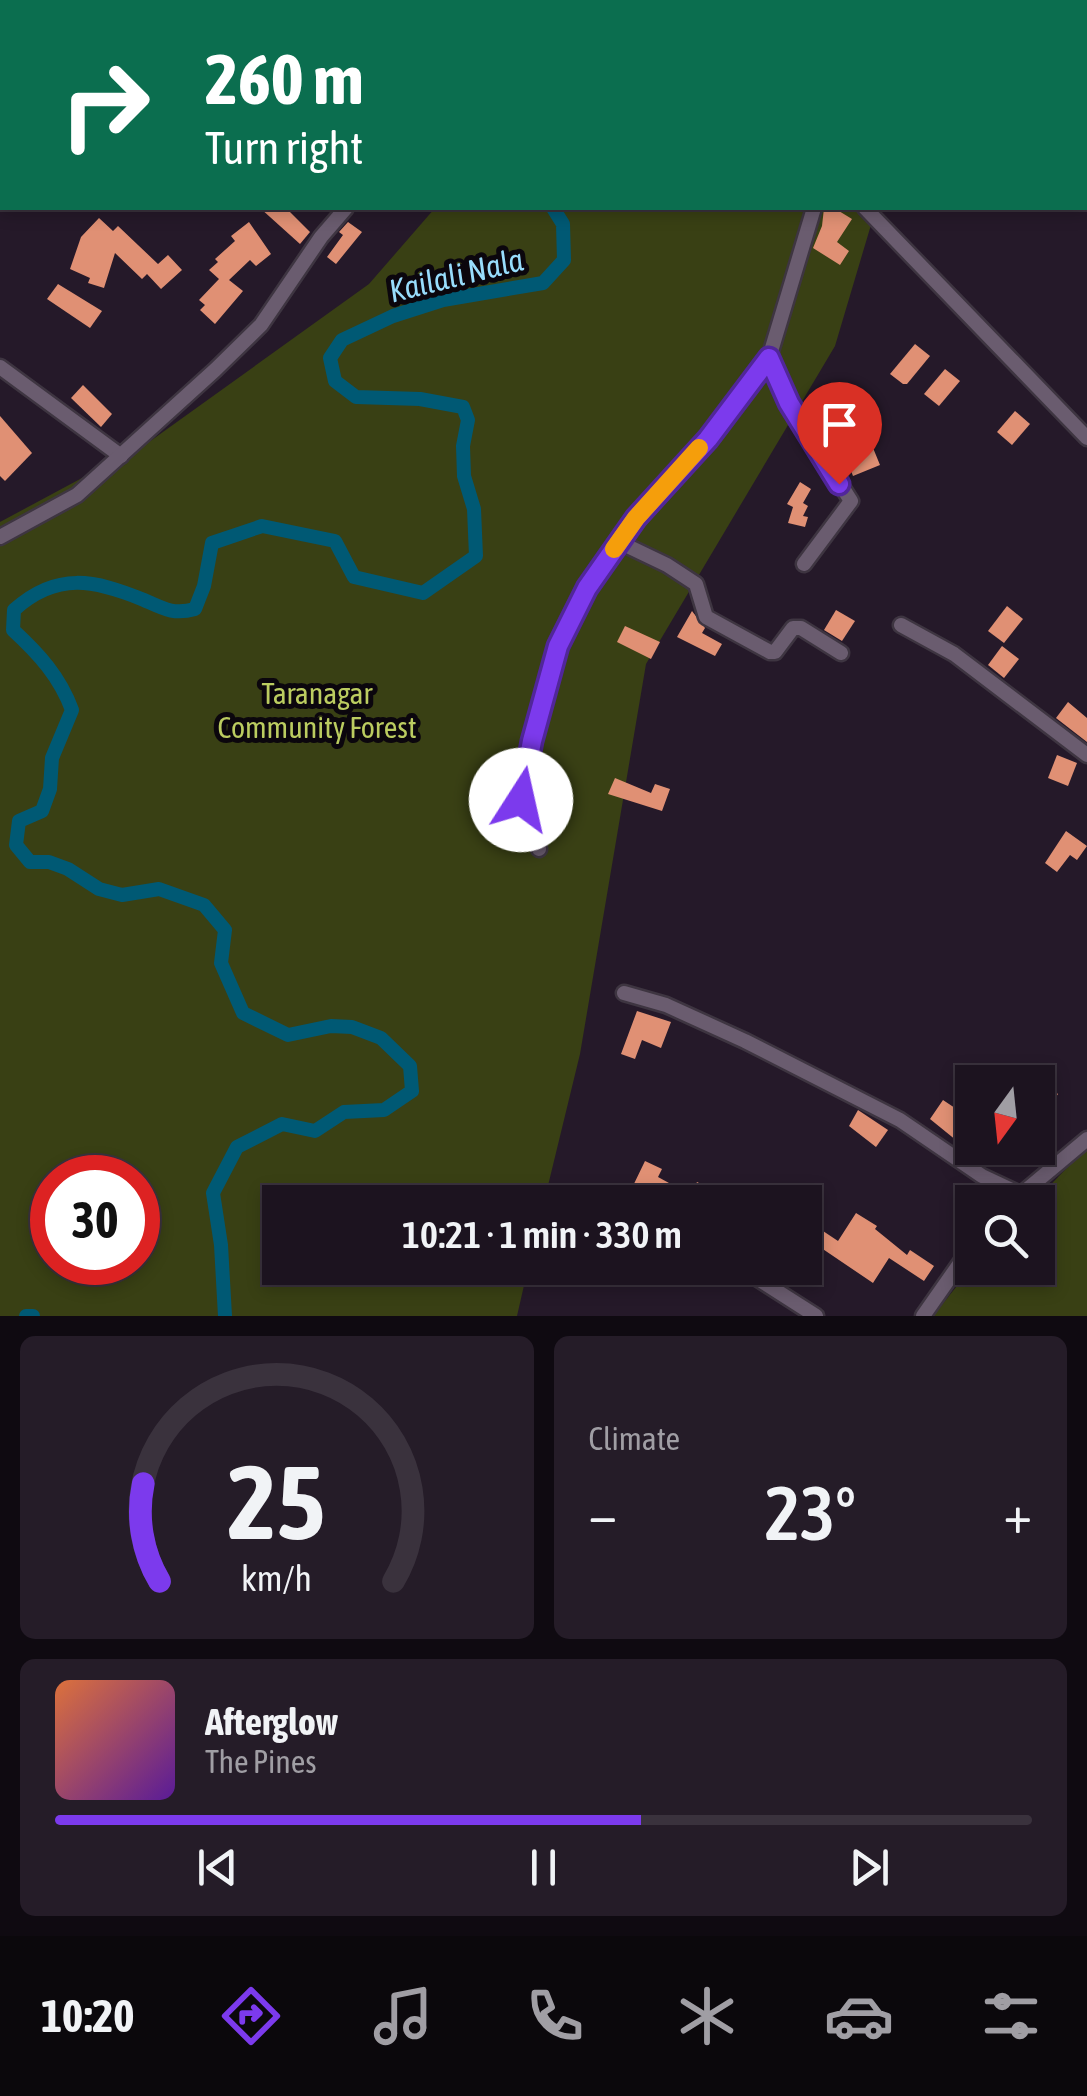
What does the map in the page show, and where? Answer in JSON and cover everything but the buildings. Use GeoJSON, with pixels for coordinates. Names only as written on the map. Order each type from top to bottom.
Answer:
{"type":"FeatureCollection","features":[{"type":"Feature","properties":{"kind":"street"},"geometry":{"type":"LineString","coordinates":[[0,538],[77,495],[262,325],[321,237],[344,210]]}},
{"type":"Feature","properties":{"kind":"street"},"geometry":{"type":"LineString","coordinates":[[539,849],[521,800],[532,741],[558,646],[587,588],[636,518],[708,439],[769,358],[813,210]]}},
{"type":"Feature","properties":{"kind":"street"},"geometry":{"type":"LineString","coordinates":[[868,210],[1087,438]]}},
{"type":"Feature","properties":{"kind":"street"},"geometry":{"type":"LineString","coordinates":[[769,358],[789,403],[851,501],[804,564]]}},
{"type":"Feature","properties":{"kind":"street"},"geometry":{"type":"LineString","coordinates":[[0,366],[121,456]]}},
{"type":"Feature","properties":{"kind":"street"},"geometry":{"type":"LineString","coordinates":[[619,542],[696,584],[706,617],[770,652],[775,652],[792,628],[802,628],[841,653]]}},
{"type":"Feature","properties":{"kind":"street"},"geometry":{"type":"LineString","coordinates":[[900,625],[954,654],[1087,755]]}},
{"type":"Feature","properties":{"kind":"street"},"geometry":{"type":"LineString","coordinates":[[624,994],[666,1005],[900,1120],[996,1185]]}},
{"type":"Feature","properties":{"kind":"street"},"geometry":{"type":"LineString","coordinates":[[1032,1185],[1087,1139]]}},
{"type":"Feature","properties":{"kind":"street"},"geometry":{"type":"LineString","coordinates":[[923,1316],[955,1270]]}},
{"type":"Feature","properties":{"kind":"street"},"geometry":{"type":"LineString","coordinates":[[767,1285],[816,1316]]}},
{"type":"Feature","properties":{"kind":"green space","name":"Taranagar Community Forest"},"geometry":{"type":"Polygon","coordinates":[[[433,210],[875,210],[835,346],[646,664],[580,1054],[548,1185],[262,1185],[262,1285],[524,1285],[517,1316],[0,1316],[0,522],[149,442],[369,284],[433,210]]]}},
{"type":"Feature","properties":{"kind":"green space"},"geometry":{"type":"Polygon","coordinates":[[[1087,1147],[1087,1316],[933,1316],[958,1285],[1055,1285],[1055,1185],[1050,1185],[1087,1147]]]}},
{"type":"Feature","properties":{"kind":"waterway","name":"Kailali Nala"},"geometry":{"type":"LineString","coordinates":[[225,1316],[213,1193],[237,1147],[282,1124],[315,1131],[344,1112],[384,1110],[412,1091],[410,1066],[381,1038],[352,1027],[331,1026],[288,1035],[243,1013],[221,963],[225,930],[204,905],[159,889],[122,895],[99,889],[49,862],[30,862],[16,845],[19,821],[42,811],[50,789],[52,758],[72,710],[48,667],[13,630],[14,610],[46,589],[77,583],[109,588],[169,610],[195,609],[212,543],[262,526],[335,541],[354,577],[423,593],[476,556],[474,509],[464,476],[463,446],[468,420],[463,407],[420,399],[356,397],[335,381],[330,358],[342,340],[393,316],[443,300],[543,283],[564,260],[563,224],[554,210]]}},
{"type":"Feature","properties":{"kind":"waterway","name":"Kailali Nala"},"geometry":{"type":"LineString","coordinates":[[26,1316],[33,1316]]}},
{"type":"Feature","properties":{"kind":"slow traffic"},"geometry":{"type":"LineString","coordinates":[[614,549],[636,518],[699,448]]}},
{"type":"Feature","properties":{"kind":"route"},"geometry":{"type":"LineString","coordinates":[[521,800],[532,741],[558,646],[587,588],[636,518],[708,439],[769,358],[789,403],[839,484]]}}]}
